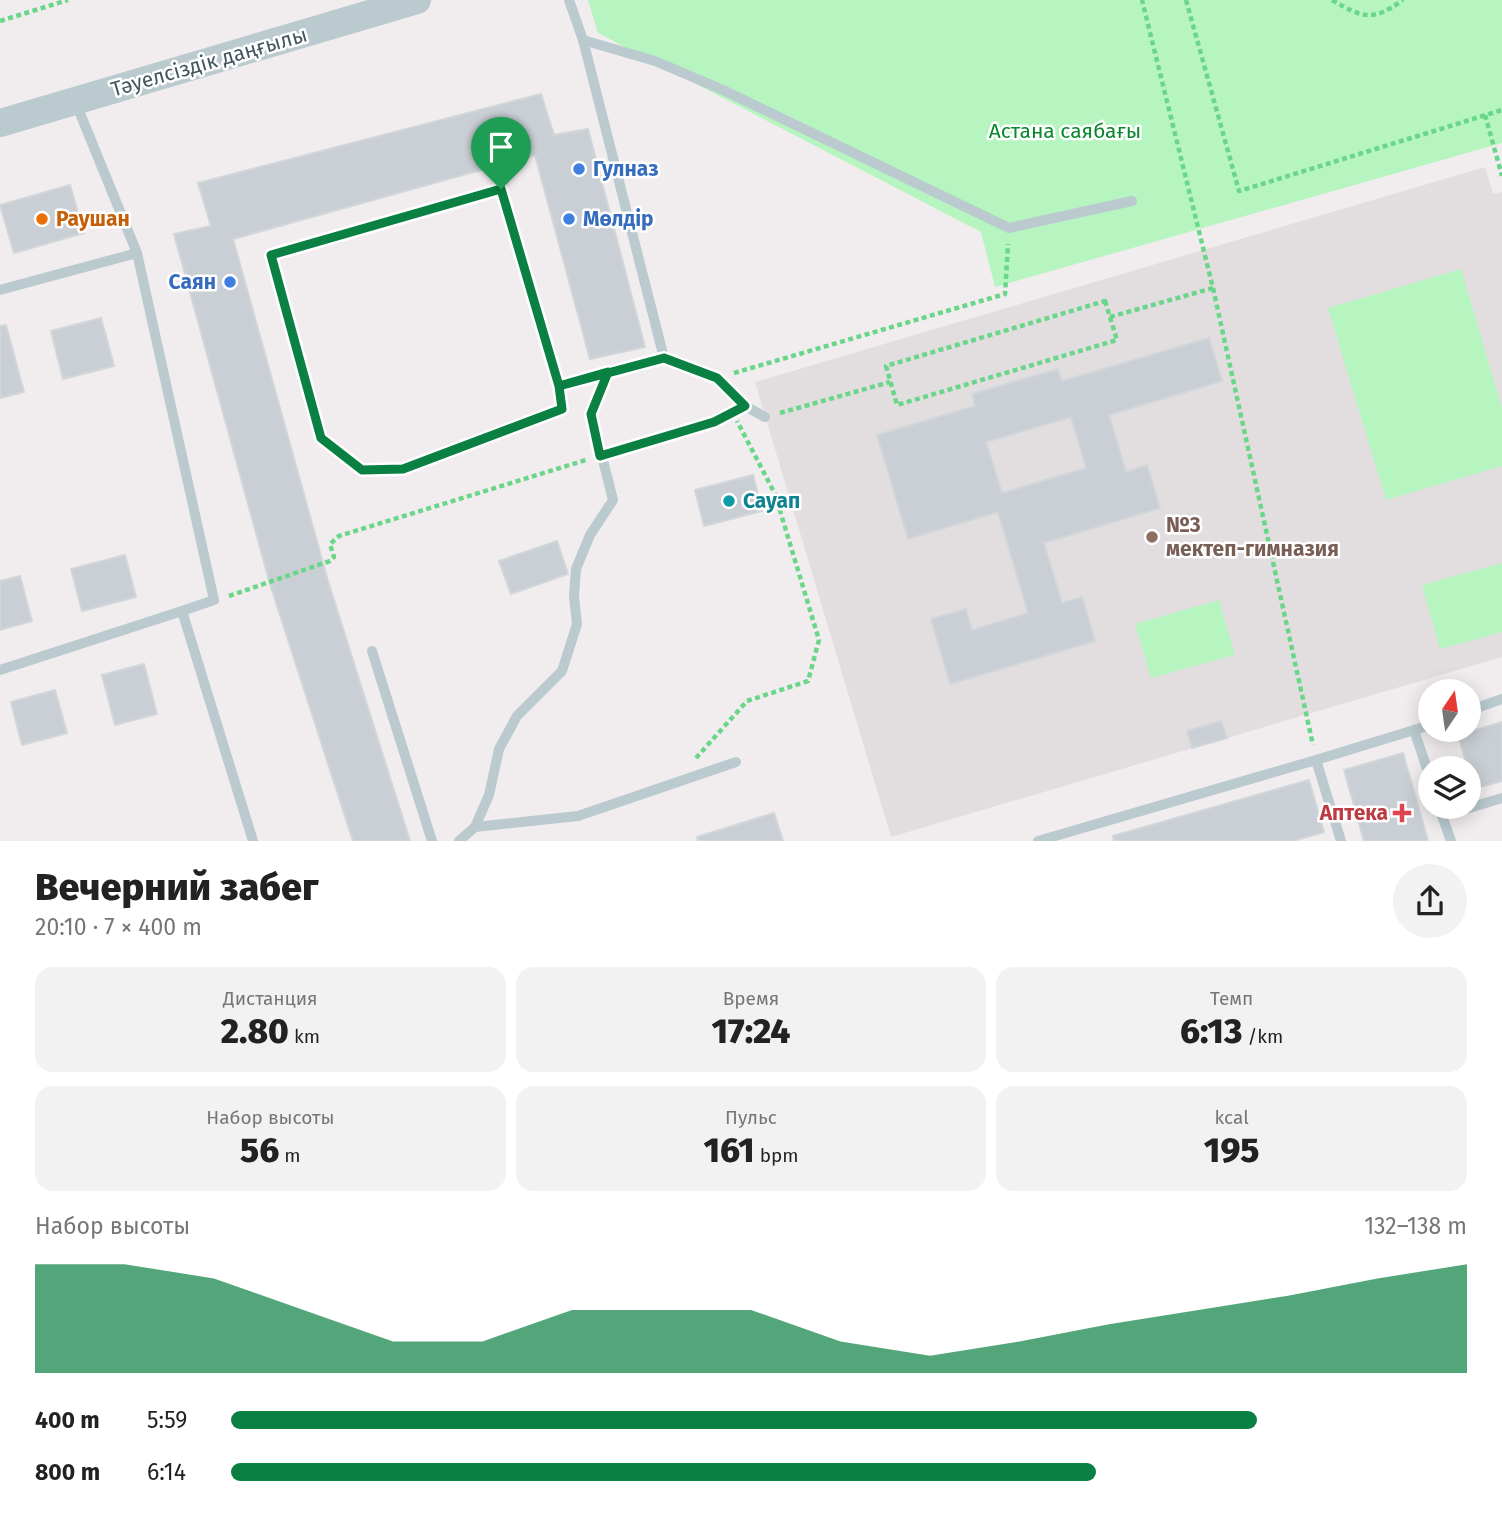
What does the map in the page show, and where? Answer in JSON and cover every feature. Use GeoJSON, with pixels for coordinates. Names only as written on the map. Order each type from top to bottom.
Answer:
{"type":"FeatureCollection","features":[{"type":"Feature","properties":{"kind":"street","name":"Тәуелсіздік даңғылы"},"geometry":{"type":"LineString","coordinates":[[0,123],[417,0]]}},
{"type":"Feature","properties":{"kind":"lane"},"geometry":{"type":"LineString","coordinates":[[569,0],[583,40],[664,358]]}},
{"type":"Feature","properties":{"kind":"lane"},"geometry":{"type":"LineString","coordinates":[[583,40],[655,61],[723,90],[1009,228],[1132,201]]}},
{"type":"Feature","properties":{"kind":"lane"},"geometry":{"type":"LineString","coordinates":[[0,670],[215,600],[137,253],[75,101]]}},
{"type":"Feature","properties":{"kind":"lane"},"geometry":{"type":"LineString","coordinates":[[501,189],[559,386],[562,409],[403,469],[362,470],[321,438],[271,255],[501,189]]}},
{"type":"Feature","properties":{"kind":"lane"},"geometry":{"type":"LineString","coordinates":[[0,290],[137,253]]}},
{"type":"Feature","properties":{"kind":"lane"},"geometry":{"type":"LineString","coordinates":[[559,386],[664,358],[717,378],[745,406],[765,417]]}},
{"type":"Feature","properties":{"kind":"lane"},"geometry":{"type":"LineString","coordinates":[[459,841],[475,827],[489,795],[499,749],[517,716],[562,671],[577,624],[574,597],[576,569],[590,535],[612,500],[591,414],[608,372]]}},
{"type":"Feature","properties":{"kind":"lane"},"geometry":{"type":"LineString","coordinates":[[182,611],[253,841]]}},
{"type":"Feature","properties":{"kind":"lane"},"geometry":{"type":"LineString","coordinates":[[372,651],[432,841]]}},
{"type":"Feature","properties":{"kind":"lane"},"geometry":{"type":"LineString","coordinates":[[1481,706],[1502,699]]}},
{"type":"Feature","properties":{"kind":"lane"},"geometry":{"type":"LineString","coordinates":[[1038,841],[1418,729]]}},
{"type":"Feature","properties":{"kind":"lane"},"geometry":{"type":"LineString","coordinates":[[1414,730],[1423,756]]}},
{"type":"Feature","properties":{"kind":"lane"},"geometry":{"type":"LineString","coordinates":[[1316,760],[1341,841]]}},
{"type":"Feature","properties":{"kind":"lane"},"geometry":{"type":"LineString","coordinates":[[475,827],[578,816],[736,762]]}},
{"type":"Feature","properties":{"kind":"lane"},"geometry":{"type":"LineString","coordinates":[[1481,802],[1502,798]]}},
{"type":"Feature","properties":{"kind":"lane"},"geometry":{"type":"LineString","coordinates":[[1444,819],[1451,841]]}},
{"type":"Feature","properties":{"kind":"path"},"geometry":{"type":"LineString","coordinates":[[0,21],[68,0]]}},
{"type":"Feature","properties":{"kind":"path"},"geometry":{"type":"LineString","coordinates":[[1142,0],[1213,288],[1316,760]]}},
{"type":"Feature","properties":{"kind":"path"},"geometry":{"type":"LineString","coordinates":[[1186,0],[1239,191],[1502,110]]}},
{"type":"Feature","properties":{"kind":"path"},"geometry":{"type":"LineString","coordinates":[[1332,0],[1356,14],[1383,14],[1403,0]]}},
{"type":"Feature","properties":{"kind":"path"},"geometry":{"type":"LineString","coordinates":[[1485,116],[1502,176]]}},
{"type":"Feature","properties":{"kind":"path"},"geometry":{"type":"LineString","coordinates":[[717,378],[1004,293],[1009,228]]}},
{"type":"Feature","properties":{"kind":"path"},"geometry":{"type":"LineString","coordinates":[[1110,317],[1213,288]]}},
{"type":"Feature","properties":{"kind":"path"},"geometry":{"type":"LineString","coordinates":[[1105,301],[1110,317],[1117,340],[897,405],[886,366],[1105,301]]}},
{"type":"Feature","properties":{"kind":"path"},"geometry":{"type":"LineString","coordinates":[[765,417],[890,382]]}},
{"type":"Feature","properties":{"kind":"path"},"geometry":{"type":"LineString","coordinates":[[215,600],[330,561],[334,557],[330,544],[339,537],[733,414],[745,406]]}},
{"type":"Feature","properties":{"kind":"path"},"geometry":{"type":"LineString","coordinates":[[688,764],[747,701],[808,681],[819,640],[775,494],[733,414]]}},
{"type":"Feature","properties":{"kind":"shaded area","name":"№3 мектеп-гимназия"},"geometry":{"type":"Polygon","coordinates":[[[1485,167],[1493,194],[1502,192],[1502,657],[1427,679],[1418,679],[1418,682],[891,837],[755,382],[1485,167]]]}},
{"type":"Feature","properties":{"kind":"green space","name":"Астана саябағы"},"geometry":{"type":"Polygon","coordinates":[[[588,0],[1502,0],[1502,143],[995,287],[981,232],[598,33],[588,0]]]}},
{"type":"Feature","properties":{"kind":"green space"},"geometry":{"type":"Polygon","coordinates":[[[1461,269],[1502,408],[1502,466],[1386,500],[1328,308],[1461,269]]]}},
{"type":"Feature","properties":{"kind":"green space"},"geometry":{"type":"Polygon","coordinates":[[[1502,563],[1502,632],[1440,649],[1422,585],[1502,563]]]}},
{"type":"Feature","properties":{"kind":"green space"},"geometry":{"type":"Polygon","coordinates":[[[1219,600],[1235,655],[1151,678],[1135,624],[1219,600]]]}},
{"type":"Feature","properties":{"kind":"building"},"geometry":{"type":"Polygon","coordinates":[[[541,94],[554,135],[588,129],[645,347],[590,359],[535,155],[233,239],[328,581],[410,841],[353,841],[270,584],[174,234],[211,226],[198,183],[541,94]]]}},
{"type":"Feature","properties":{"kind":"building","name":"Раушан"},"geometry":{"type":"Polygon","coordinates":[[[70,185],[84,233],[14,253],[0,205],[70,185]]]}},
{"type":"Feature","properties":{"kind":"building"},"geometry":{"type":"Polygon","coordinates":[[[101,318],[114,366],[63,379],[51,331],[101,318]]]}},
{"type":"Feature","properties":{"kind":"building"},"geometry":{"type":"Polygon","coordinates":[[[6,325],[24,392],[0,398],[0,326],[6,325]]]}},
{"type":"Feature","properties":{"kind":"building"},"geometry":{"type":"Polygon","coordinates":[[[1209,338],[1222,381],[1109,415],[1126,472],[1147,465],[1160,508],[1044,543],[1062,603],[1082,597],[1095,641],[950,684],[931,619],[966,609],[972,630],[1028,613],[998,512],[908,539],[877,435],[975,406],[972,394],[1058,369],[1062,381],[1209,338]],[[1071,417],[986,442],[1002,493],[1086,468],[1071,417]]]}},
{"type":"Feature","properties":{"kind":"building","name":"Сауап"},"geometry":{"type":"Polygon","coordinates":[[[753,475],[762,511],[704,526],[695,490],[753,475]]]}},
{"type":"Feature","properties":{"kind":"building"},"geometry":{"type":"Polygon","coordinates":[[[557,541],[568,574],[511,594],[499,561],[557,541]]]}},
{"type":"Feature","properties":{"kind":"building"},"geometry":{"type":"Polygon","coordinates":[[[125,555],[136,597],[82,611],[71,569],[125,555]]]}},
{"type":"Feature","properties":{"kind":"building"},"geometry":{"type":"Polygon","coordinates":[[[20,576],[32,621],[0,630],[0,581],[20,576]]]}},
{"type":"Feature","properties":{"kind":"building"},"geometry":{"type":"Polygon","coordinates":[[[144,664],[157,714],[115,725],[102,675],[144,664]]]}},
{"type":"Feature","properties":{"kind":"building"},"geometry":{"type":"Polygon","coordinates":[[[55,690],[67,733],[22,745],[11,702],[55,690]]]}},
{"type":"Feature","properties":{"kind":"building"},"geometry":{"type":"Polygon","coordinates":[[[1221,721],[1227,738],[1192,748],[1187,731],[1221,721]]]}},
{"type":"Feature","properties":{"kind":"building"},"geometry":{"type":"Polygon","coordinates":[[[1502,722],[1502,781],[1481,787],[1481,756],[1464,756],[1460,742],[1481,742],[1481,728],[1502,722]]]}},
{"type":"Feature","properties":{"kind":"building"},"geometry":{"type":"Polygon","coordinates":[[[1403,753],[1418,806],[1418,819],[1422,819],[1428,841],[1364,841],[1344,770],[1403,753]]]}},
{"type":"Feature","properties":{"kind":"building"},"geometry":{"type":"Polygon","coordinates":[[[1309,780],[1324,832],[1293,841],[1114,841],[1113,836],[1309,780]]]}},
{"type":"Feature","properties":{"kind":"building"},"geometry":{"type":"Polygon","coordinates":[[[774,813],[783,841],[698,841],[697,837],[774,813]]]}},
{"type":"Feature","properties":{"kind":"place","name":"Гулназ"},"geometry":{"type":"Point","coordinates":[579,169]}},
{"type":"Feature","properties":{"kind":"place","name":"Раушан"},"geometry":{"type":"Point","coordinates":[42,219]}},
{"type":"Feature","properties":{"kind":"place","name":"Мөлдір"},"geometry":{"type":"Point","coordinates":[569,219]}},
{"type":"Feature","properties":{"kind":"place","name":"Саян"},"geometry":{"type":"Point","coordinates":[230,282]}},
{"type":"Feature","properties":{"kind":"place","name":"Сауап"},"geometry":{"type":"Point","coordinates":[729,501]}},
{"type":"Feature","properties":{"kind":"place","name":"№3 мектеп-гимназия"},"geometry":{"type":"Point","coordinates":[1152,537]}},
{"type":"Feature","properties":{"kind":"place","name":"Аптека"},"geometry":{"type":"Point","coordinates":[1402,813]}},
{"type":"Feature","properties":{"kind":"route"},"geometry":{"type":"LineString","coordinates":[[501,189],[271,255],[321,438],[362,470],[403,469],[562,409],[559,386],[608,372],[664,358],[717,378],[745,406],[714,422],[600,456],[591,414],[608,372],[559,386],[501,189]]}}]}
